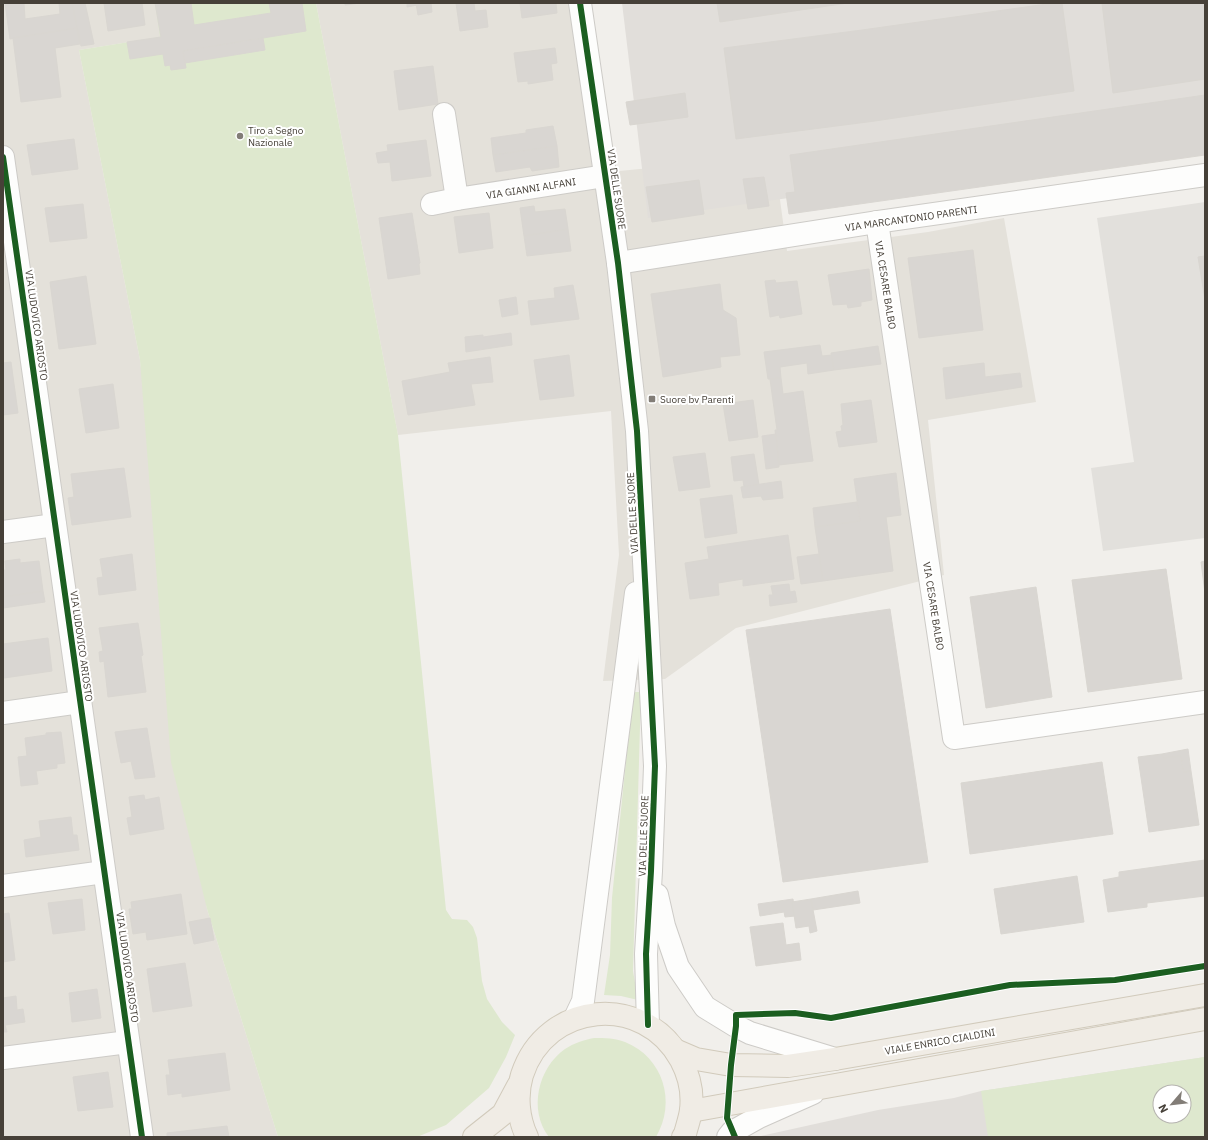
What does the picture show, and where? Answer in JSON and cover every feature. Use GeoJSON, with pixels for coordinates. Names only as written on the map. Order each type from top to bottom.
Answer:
{"type":"FeatureCollection","features":[{"type":"Feature","properties":{"kind":"main road","name":"VIALE ENRICO CIALDINI"},"geometry":{"type":"LineString","coordinates":[[676,1050],[696,1059],[731,1065],[788,1066],[1205,995]]}},
{"type":"Feature","properties":{"kind":"main road"},"geometry":{"type":"LineString","coordinates":[[474,1137],[503,1114],[520,1082],[526,1065],[534,1050],[546,1037],[560,1026],[575,1018],[605,1013],[620,1015],[648,1025],[668,1040],[676,1050],[686,1069],[691,1090],[691,1111],[683,1137]]}},
{"type":"Feature","properties":{"kind":"main road"},"geometry":{"type":"LineString","coordinates":[[691,1111],[1205,1019]]}},
{"type":"Feature","properties":{"kind":"main road"},"geometry":{"type":"LineString","coordinates":[[520,1082],[518,1106],[523,1129],[527,1137]]}},
{"type":"Feature","properties":{"kind":"street","name":"VIA DELLE SUORE"},"geometry":{"type":"LineString","coordinates":[[580,3],[618,263],[637,431],[644,538],[655,766],[652,871],[646,954],[648,1025]]}},
{"type":"Feature","properties":{"kind":"street"},"geometry":{"type":"LineString","coordinates":[[444,114],[457,199]]}},
{"type":"Feature","properties":{"kind":"street","name":"VIA LUDOVICO ARIOSTO"},"geometry":{"type":"LineString","coordinates":[[3,158],[142,1137]]}},
{"type":"Feature","properties":{"kind":"street","name":"VIA MARCANTONIO PARENTI"},"geometry":{"type":"LineString","coordinates":[[618,263],[877,222],[1205,175]]}},
{"type":"Feature","properties":{"kind":"street","name":"VIA GIANNI ALFANI"},"geometry":{"type":"LineString","coordinates":[[432,204],[606,176]]}},
{"type":"Feature","properties":{"kind":"street","name":"VIA CESARE BALBO"},"geometry":{"type":"LineString","coordinates":[[877,222],[954,738],[1205,702]]}},
{"type":"Feature","properties":{"kind":"street"},"geometry":{"type":"LineString","coordinates":[[3,532],[55,525]]}},
{"type":"Feature","properties":{"kind":"street","name":"VIA DELLE SUORE"},"geometry":{"type":"LineString","coordinates":[[575,1018],[583,1001],[644,538]]}},
{"type":"Feature","properties":{"kind":"street"},"geometry":{"type":"LineString","coordinates":[[3,712],[80,702]]}},
{"type":"Feature","properties":{"kind":"street"},"geometry":{"type":"LineString","coordinates":[[652,871],[664,926],[678,967],[705,1007],[750,1033],[835,1059]]}},
{"type":"Feature","properties":{"kind":"street"},"geometry":{"type":"LineString","coordinates":[[3,886],[104,872]]}},
{"type":"Feature","properties":{"kind":"street"},"geometry":{"type":"LineString","coordinates":[[3,1058],[128,1042]]}},
{"type":"Feature","properties":{"kind":"street"},"geometry":{"type":"LineString","coordinates":[[728,1137],[732,1132],[759,1117],[828,1086]]}},
{"type":"Feature","properties":{"kind":"shaded area"},"geometry":{"type":"Polygon","coordinates":[[[3,3],[155,3],[161,37],[79,50],[140,360],[207,909],[278,1137],[3,1137],[3,3]]]}},
{"type":"Feature","properties":{"kind":"shaded area"},"geometry":{"type":"Polygon","coordinates":[[[316,3],[585,3],[609,172],[774,156],[787,251],[928,232],[1004,218],[1036,402],[928,420],[944,575],[736,628],[665,679],[603,681],[619,555],[611,411],[398,435],[316,3]]]}},
{"type":"Feature","properties":{"kind":"shaded area"},"geometry":{"type":"Polygon","coordinates":[[[622,3],[1205,3],[1205,139],[648,218],[622,3]]]}},
{"type":"Feature","properties":{"kind":"shaded area"},"geometry":{"type":"Polygon","coordinates":[[[1205,202],[1205,538],[1103,551],[1091,468],[1134,462],[1097,218],[1205,202]]]}},
{"type":"Feature","properties":{"kind":"shaded area"},"geometry":{"type":"Polygon","coordinates":[[[1205,1057],[1205,1137],[759,1137],[878,1110],[954,1098],[981,1091],[1205,1057]]]}},
{"type":"Feature","properties":{"kind":"green space"},"geometry":{"type":"Polygon","coordinates":[[[155,3],[316,3],[398,435],[446,910],[452,919],[467,920],[473,927],[477,938],[482,981],[487,999],[502,1022],[515,1035],[506,1057],[489,1088],[446,1125],[417,1137],[278,1137],[207,909],[171,762],[140,360],[79,50],[160,37],[155,3]]]}},
{"type":"Feature","properties":{"kind":"green space"},"geometry":{"type":"Polygon","coordinates":[[[633,692],[641,692],[633,971],[638,1000],[621,996],[604,995],[610,955],[612,898],[633,692]]]}},
{"type":"Feature","properties":{"kind":"green space"},"geometry":{"type":"Polygon","coordinates":[[[594,1038],[614,1039],[625,1042],[638,1049],[649,1058],[657,1069],[663,1082],[665,1110],[662,1123],[656,1137],[549,1137],[539,1115],[538,1102],[539,1090],[548,1067],[565,1049],[579,1042],[594,1038]]]}},
{"type":"Feature","properties":{"kind":"green space"},"geometry":{"type":"Polygon","coordinates":[[[1205,1057],[1205,1137],[988,1137],[981,1091],[1205,1057]]]}},
{"type":"Feature","properties":{"kind":"building"},"geometry":{"type":"Polygon","coordinates":[[[5,3],[24,3],[25,19],[60,14],[59,3],[72,3],[77,28],[10,39],[5,3]]]}},
{"type":"Feature","properties":{"kind":"building"},"geometry":{"type":"Polygon","coordinates":[[[72,3],[85,3],[94,44],[81,46],[72,3]]]}},
{"type":"Feature","properties":{"kind":"building"},"geometry":{"type":"Polygon","coordinates":[[[104,3],[142,3],[145,25],[108,31],[104,3]]]}},
{"type":"Feature","properties":{"kind":"building"},"geometry":{"type":"Polygon","coordinates":[[[155,3],[191,3],[194,25],[271,13],[269,3],[302,3],[306,31],[183,51],[186,68],[171,70],[170,65],[165,66],[163,54],[130,59],[127,42],[161,37],[155,3]]]}},
{"type":"Feature","properties":{"kind":"building"},"geometry":{"type":"Polygon","coordinates":[[[345,3],[360,3],[345,5],[345,3]]]}},
{"type":"Feature","properties":{"kind":"building"},"geometry":{"type":"Polygon","coordinates":[[[407,3],[416,3],[417,5],[407,7],[407,3]]]}},
{"type":"Feature","properties":{"kind":"building"},"geometry":{"type":"Polygon","coordinates":[[[416,3],[431,3],[432,12],[418,15],[416,3]]]}},
{"type":"Feature","properties":{"kind":"building"},"geometry":{"type":"Polygon","coordinates":[[[456,3],[474,3],[475,11],[486,10],[488,27],[460,31],[456,3]]]}},
{"type":"Feature","properties":{"kind":"building"},"geometry":{"type":"Polygon","coordinates":[[[520,3],[556,3],[557,13],[522,18],[520,3]]]}},
{"type":"Feature","properties":{"kind":"building"},"geometry":{"type":"Polygon","coordinates":[[[717,3],[848,3],[720,22],[717,3]]]}},
{"type":"Feature","properties":{"kind":"building"},"geometry":{"type":"Polygon","coordinates":[[[1062,3],[1074,91],[875,121],[736,139],[724,48],[1062,3]]]}},
{"type":"Feature","properties":{"kind":"building"},"geometry":{"type":"Polygon","coordinates":[[[1102,3],[1205,3],[1205,79],[1113,93],[1102,3]]]}},
{"type":"Feature","properties":{"kind":"building"},"geometry":{"type":"Polygon","coordinates":[[[77,28],[80,44],[55,48],[61,97],[21,102],[13,38],[77,28]]]}},
{"type":"Feature","properties":{"kind":"building"},"geometry":{"type":"Polygon","coordinates":[[[263,38],[265,50],[185,63],[183,51],[263,38]]]}},
{"type":"Feature","properties":{"kind":"building"},"geometry":{"type":"Polygon","coordinates":[[[555,48],[557,63],[551,64],[553,80],[528,84],[528,81],[518,82],[514,53],[555,48]]]}},
{"type":"Feature","properties":{"kind":"building"},"geometry":{"type":"Polygon","coordinates":[[[433,66],[438,104],[399,110],[394,71],[433,66]]]}},
{"type":"Feature","properties":{"kind":"building"},"geometry":{"type":"Polygon","coordinates":[[[685,93],[688,117],[630,125],[626,102],[685,93]]]}},
{"type":"Feature","properties":{"kind":"building"},"geometry":{"type":"Polygon","coordinates":[[[1205,95],[1205,155],[789,214],[786,193],[795,192],[790,155],[1205,95]]]}},
{"type":"Feature","properties":{"kind":"building"},"geometry":{"type":"Polygon","coordinates":[[[553,126],[557,146],[493,155],[491,138],[526,133],[526,130],[553,126]]]}},
{"type":"Feature","properties":{"kind":"building"},"geometry":{"type":"Polygon","coordinates":[[[74,139],[78,169],[32,175],[27,145],[74,139]]]}},
{"type":"Feature","properties":{"kind":"building"},"geometry":{"type":"Polygon","coordinates":[[[426,140],[431,176],[392,181],[390,162],[378,163],[376,153],[388,151],[387,145],[426,140]]]}},
{"type":"Feature","properties":{"kind":"building"},"geometry":{"type":"Polygon","coordinates":[[[557,146],[559,167],[532,171],[530,167],[496,172],[493,155],[557,146]]]}},
{"type":"Feature","properties":{"kind":"building"},"geometry":{"type":"Polygon","coordinates":[[[764,177],[769,206],[748,209],[743,179],[764,177]]]}},
{"type":"Feature","properties":{"kind":"building"},"geometry":{"type":"Polygon","coordinates":[[[699,180],[704,214],[652,222],[646,187],[699,180]]]}},
{"type":"Feature","properties":{"kind":"building"},"geometry":{"type":"Polygon","coordinates":[[[83,204],[87,238],[50,242],[45,208],[83,204]]]}},
{"type":"Feature","properties":{"kind":"building"},"geometry":{"type":"Polygon","coordinates":[[[534,206],[535,212],[565,209],[568,229],[524,236],[520,208],[534,206]]]}},
{"type":"Feature","properties":{"kind":"building"},"geometry":{"type":"Polygon","coordinates":[[[412,213],[420,263],[420,274],[388,279],[379,218],[412,213]]]}},
{"type":"Feature","properties":{"kind":"building"},"geometry":{"type":"Polygon","coordinates":[[[489,213],[493,248],[459,253],[454,217],[489,213]]]}},
{"type":"Feature","properties":{"kind":"building"},"geometry":{"type":"Polygon","coordinates":[[[568,229],[571,251],[527,256],[524,236],[568,229]]]}},
{"type":"Feature","properties":{"kind":"building"},"geometry":{"type":"Polygon","coordinates":[[[973,250],[983,330],[919,338],[908,258],[973,250]]]}},
{"type":"Feature","properties":{"kind":"building"},"geometry":{"type":"Polygon","coordinates":[[[1205,256],[1205,300],[1198,257],[1205,256]]]}},
{"type":"Feature","properties":{"kind":"building"},"geometry":{"type":"Polygon","coordinates":[[[869,269],[872,300],[861,302],[861,306],[848,308],[847,304],[833,305],[828,275],[869,269]]]}},
{"type":"Feature","properties":{"kind":"building"},"geometry":{"type":"Polygon","coordinates":[[[86,276],[96,344],[59,349],[50,282],[86,276]]]}},
{"type":"Feature","properties":{"kind":"building"},"geometry":{"type":"Polygon","coordinates":[[[775,280],[776,283],[797,281],[802,314],[780,318],[779,315],[770,317],[765,281],[775,280]]]}},
{"type":"Feature","properties":{"kind":"building"},"geometry":{"type":"Polygon","coordinates":[[[720,284],[723,310],[736,318],[740,355],[720,357],[721,367],[663,377],[651,294],[720,284]]]}},
{"type":"Feature","properties":{"kind":"building"},"geometry":{"type":"Polygon","coordinates":[[[573,285],[579,319],[531,325],[528,301],[555,298],[554,288],[573,285]]]}},
{"type":"Feature","properties":{"kind":"building"},"geometry":{"type":"Polygon","coordinates":[[[516,297],[518,314],[502,317],[499,300],[516,297]]]}},
{"type":"Feature","properties":{"kind":"building"},"geometry":{"type":"Polygon","coordinates":[[[511,333],[512,345],[466,352],[465,337],[483,335],[483,337],[511,333]]]}},
{"type":"Feature","properties":{"kind":"building"},"geometry":{"type":"Polygon","coordinates":[[[820,345],[822,356],[832,355],[834,370],[808,374],[807,363],[780,367],[781,378],[768,379],[764,352],[820,345]]]}},
{"type":"Feature","properties":{"kind":"building"},"geometry":{"type":"Polygon","coordinates":[[[878,346],[881,364],[834,370],[831,353],[878,346]]]}},
{"type":"Feature","properties":{"kind":"building"},"geometry":{"type":"Polygon","coordinates":[[[569,355],[574,396],[540,400],[534,360],[569,355]]]}},
{"type":"Feature","properties":{"kind":"building"},"geometry":{"type":"Polygon","coordinates":[[[490,357],[493,382],[471,384],[475,405],[408,415],[402,381],[450,372],[448,363],[490,357]]]}},
{"type":"Feature","properties":{"kind":"building"},"geometry":{"type":"Polygon","coordinates":[[[11,362],[18,413],[3,415],[3,363],[11,362]]]}},
{"type":"Feature","properties":{"kind":"building"},"geometry":{"type":"Polygon","coordinates":[[[984,363],[985,377],[1020,373],[1022,387],[946,399],[943,368],[984,363]]]}},
{"type":"Feature","properties":{"kind":"building"},"geometry":{"type":"Polygon","coordinates":[[[781,378],[783,394],[803,391],[813,461],[779,465],[775,430],[777,430],[770,379],[781,378]]]}},
{"type":"Feature","properties":{"kind":"building"},"geometry":{"type":"Polygon","coordinates":[[[113,384],[119,428],[86,433],[79,389],[113,384]]]}},
{"type":"Feature","properties":{"kind":"building"},"geometry":{"type":"Polygon","coordinates":[[[753,400],[758,437],[729,441],[723,404],[753,400]]]}},
{"type":"Feature","properties":{"kind":"building"},"geometry":{"type":"Polygon","coordinates":[[[871,400],[877,442],[839,447],[836,432],[842,431],[841,426],[843,425],[841,404],[871,400]]]}},
{"type":"Feature","properties":{"kind":"building"},"geometry":{"type":"Polygon","coordinates":[[[776,434],[779,467],[766,469],[762,436],[776,434]]]}},
{"type":"Feature","properties":{"kind":"building"},"geometry":{"type":"Polygon","coordinates":[[[705,453],[710,487],[679,491],[673,457],[705,453]]]}},
{"type":"Feature","properties":{"kind":"building"},"geometry":{"type":"Polygon","coordinates":[[[754,454],[759,485],[744,487],[743,480],[734,481],[731,457],[754,454]]]}},
{"type":"Feature","properties":{"kind":"building"},"geometry":{"type":"Polygon","coordinates":[[[124,468],[131,517],[72,525],[68,498],[74,497],[71,474],[124,468]]]}},
{"type":"Feature","properties":{"kind":"building"},"geometry":{"type":"Polygon","coordinates":[[[896,473],[901,515],[886,517],[893,571],[823,581],[815,527],[860,521],[854,479],[896,473]]]}},
{"type":"Feature","properties":{"kind":"building"},"geometry":{"type":"Polygon","coordinates":[[[781,481],[783,498],[763,500],[761,496],[743,498],[741,487],[781,481]]]}},
{"type":"Feature","properties":{"kind":"building"},"geometry":{"type":"Polygon","coordinates":[[[732,495],[737,533],[705,538],[700,499],[732,495]]]}},
{"type":"Feature","properties":{"kind":"building"},"geometry":{"type":"Polygon","coordinates":[[[857,502],[860,521],[815,527],[813,508],[857,502]]]}},
{"type":"Feature","properties":{"kind":"building"},"geometry":{"type":"Polygon","coordinates":[[[788,535],[794,579],[743,586],[743,579],[718,583],[719,595],[690,599],[685,563],[709,559],[707,547],[788,535]]]}},
{"type":"Feature","properties":{"kind":"building"},"geometry":{"type":"Polygon","coordinates":[[[132,554],[136,590],[99,595],[97,578],[103,577],[100,559],[132,554]]]}},
{"type":"Feature","properties":{"kind":"building"},"geometry":{"type":"Polygon","coordinates":[[[819,554],[823,581],[801,584],[797,557],[819,554]]]}},
{"type":"Feature","properties":{"kind":"building"},"geometry":{"type":"Polygon","coordinates":[[[20,559],[20,563],[39,561],[43,591],[3,597],[3,570],[6,570],[5,561],[20,559]]]}},
{"type":"Feature","properties":{"kind":"building"},"geometry":{"type":"Polygon","coordinates":[[[1205,561],[1205,593],[1201,562],[1205,561]]]}},
{"type":"Feature","properties":{"kind":"building"},"geometry":{"type":"Polygon","coordinates":[[[1166,569],[1182,679],[1088,692],[1072,580],[1166,569]]]}},
{"type":"Feature","properties":{"kind":"building"},"geometry":{"type":"Polygon","coordinates":[[[789,584],[790,592],[795,591],[797,602],[770,606],[769,595],[773,595],[771,586],[789,584]]]}},
{"type":"Feature","properties":{"kind":"building"},"geometry":{"type":"Polygon","coordinates":[[[1036,587],[1052,697],[986,708],[970,597],[1036,587]]]}},
{"type":"Feature","properties":{"kind":"building"},"geometry":{"type":"Polygon","coordinates":[[[43,591],[45,602],[3,608],[3,597],[43,591]]]}},
{"type":"Feature","properties":{"kind":"building"},"geometry":{"type":"Polygon","coordinates":[[[890,609],[928,862],[783,882],[746,630],[890,609]]]}},
{"type":"Feature","properties":{"kind":"building"},"geometry":{"type":"Polygon","coordinates":[[[138,623],[143,655],[141,656],[146,692],[108,697],[104,661],[100,662],[99,652],[103,651],[99,628],[138,623]]]}},
{"type":"Feature","properties":{"kind":"building"},"geometry":{"type":"Polygon","coordinates":[[[48,638],[52,671],[4,678],[3,644],[48,638]]]}},
{"type":"Feature","properties":{"kind":"building"},"geometry":{"type":"Polygon","coordinates":[[[147,728],[155,777],[135,779],[131,761],[121,763],[115,732],[147,728]]]}},
{"type":"Feature","properties":{"kind":"building"},"geometry":{"type":"Polygon","coordinates":[[[61,732],[65,763],[57,764],[57,768],[36,771],[38,784],[21,786],[18,757],[27,756],[25,738],[46,735],[46,733],[61,732]]]}},
{"type":"Feature","properties":{"kind":"building"},"geometry":{"type":"Polygon","coordinates":[[[1188,749],[1191,771],[1183,772],[1181,756],[1163,758],[1162,754],[1188,749]]]}},
{"type":"Feature","properties":{"kind":"building"},"geometry":{"type":"Polygon","coordinates":[[[1162,754],[1163,758],[1181,756],[1183,772],[1191,771],[1199,825],[1149,832],[1138,757],[1162,754]]]}},
{"type":"Feature","properties":{"kind":"building"},"geometry":{"type":"Polygon","coordinates":[[[1102,762],[1113,834],[970,854],[961,783],[1102,762]]]}},
{"type":"Feature","properties":{"kind":"building"},"geometry":{"type":"Polygon","coordinates":[[[144,795],[145,800],[159,797],[164,829],[130,835],[127,818],[132,817],[129,797],[144,795]]]}},
{"type":"Feature","properties":{"kind":"building"},"geometry":{"type":"Polygon","coordinates":[[[71,817],[73,835],[77,835],[79,850],[26,857],[24,840],[41,837],[39,821],[71,817]]]}},
{"type":"Feature","properties":{"kind":"building"},"geometry":{"type":"Polygon","coordinates":[[[1205,860],[1205,896],[1147,903],[1147,907],[1108,912],[1103,880],[1119,877],[1119,872],[1205,860]]]}},
{"type":"Feature","properties":{"kind":"building"},"geometry":{"type":"Polygon","coordinates":[[[1077,876],[1084,922],[1001,934],[994,889],[1077,876]]]}},
{"type":"Feature","properties":{"kind":"building"},"geometry":{"type":"Polygon","coordinates":[[[858,891],[860,903],[813,910],[811,899],[858,891]]]}},
{"type":"Feature","properties":{"kind":"building"},"geometry":{"type":"Polygon","coordinates":[[[181,894],[187,934],[147,940],[146,932],[133,934],[129,909],[132,909],[131,902],[181,894]]]}},
{"type":"Feature","properties":{"kind":"building"},"geometry":{"type":"Polygon","coordinates":[[[82,899],[85,930],[53,934],[48,903],[82,899]]]}},
{"type":"Feature","properties":{"kind":"building"},"geometry":{"type":"Polygon","coordinates":[[[793,899],[795,916],[785,917],[784,912],[760,916],[758,904],[793,899]]]}},
{"type":"Feature","properties":{"kind":"building"},"geometry":{"type":"Polygon","coordinates":[[[811,899],[817,931],[810,933],[809,926],[796,928],[792,902],[811,899]]]}},
{"type":"Feature","properties":{"kind":"building"},"geometry":{"type":"Polygon","coordinates":[[[9,913],[15,960],[3,962],[3,914],[9,913]]]}},
{"type":"Feature","properties":{"kind":"building"},"geometry":{"type":"Polygon","coordinates":[[[210,918],[214,940],[194,944],[189,922],[210,918]]]}},
{"type":"Feature","properties":{"kind":"building"},"geometry":{"type":"Polygon","coordinates":[[[783,923],[786,945],[799,943],[801,960],[756,966],[750,927],[783,923]]]}},
{"type":"Feature","properties":{"kind":"building"},"geometry":{"type":"Polygon","coordinates":[[[185,963],[192,1006],[153,1012],[147,969],[185,963]]]}},
{"type":"Feature","properties":{"kind":"building"},"geometry":{"type":"Polygon","coordinates":[[[97,989],[101,1018],[72,1022],[69,993],[97,989]]]}},
{"type":"Feature","properties":{"kind":"building"},"geometry":{"type":"Polygon","coordinates":[[[16,996],[17,1010],[23,1009],[25,1022],[5,1025],[7,1032],[3,1032],[3,998],[16,996]]]}},
{"type":"Feature","properties":{"kind":"building"},"geometry":{"type":"Polygon","coordinates":[[[225,1053],[230,1090],[182,1097],[182,1093],[168,1095],[166,1075],[170,1075],[168,1060],[225,1053]]]}},
{"type":"Feature","properties":{"kind":"building"},"geometry":{"type":"Polygon","coordinates":[[[108,1072],[113,1107],[78,1111],[73,1077],[108,1072]]]}},
{"type":"Feature","properties":{"kind":"building"},"geometry":{"type":"Polygon","coordinates":[[[227,1126],[229,1137],[167,1137],[167,1133],[227,1126]]]}},
{"type":"Feature","properties":{"kind":"cycle path"},"geometry":{"type":"LineString","coordinates":[[580,3],[618,263],[637,431],[655,766],[646,954],[648,1025]]}},
{"type":"Feature","properties":{"kind":"cycle path"},"geometry":{"type":"LineString","coordinates":[[3,157],[142,1137]]}},
{"type":"Feature","properties":{"kind":"cycle path"},"geometry":{"type":"LineString","coordinates":[[735,1137],[727,1118],[736,1015],[795,1013],[831,1018],[1010,985],[1115,980],[1205,966]]}},
{"type":"Feature","properties":{"kind":"place","name":"Tiro a Segno Nazionale"},"geometry":{"type":"Point","coordinates":[240,136]}},
{"type":"Feature","properties":{"kind":"place","name":"Suore bv Parenti"},"geometry":{"type":"Point","coordinates":[652,399]}}]}
